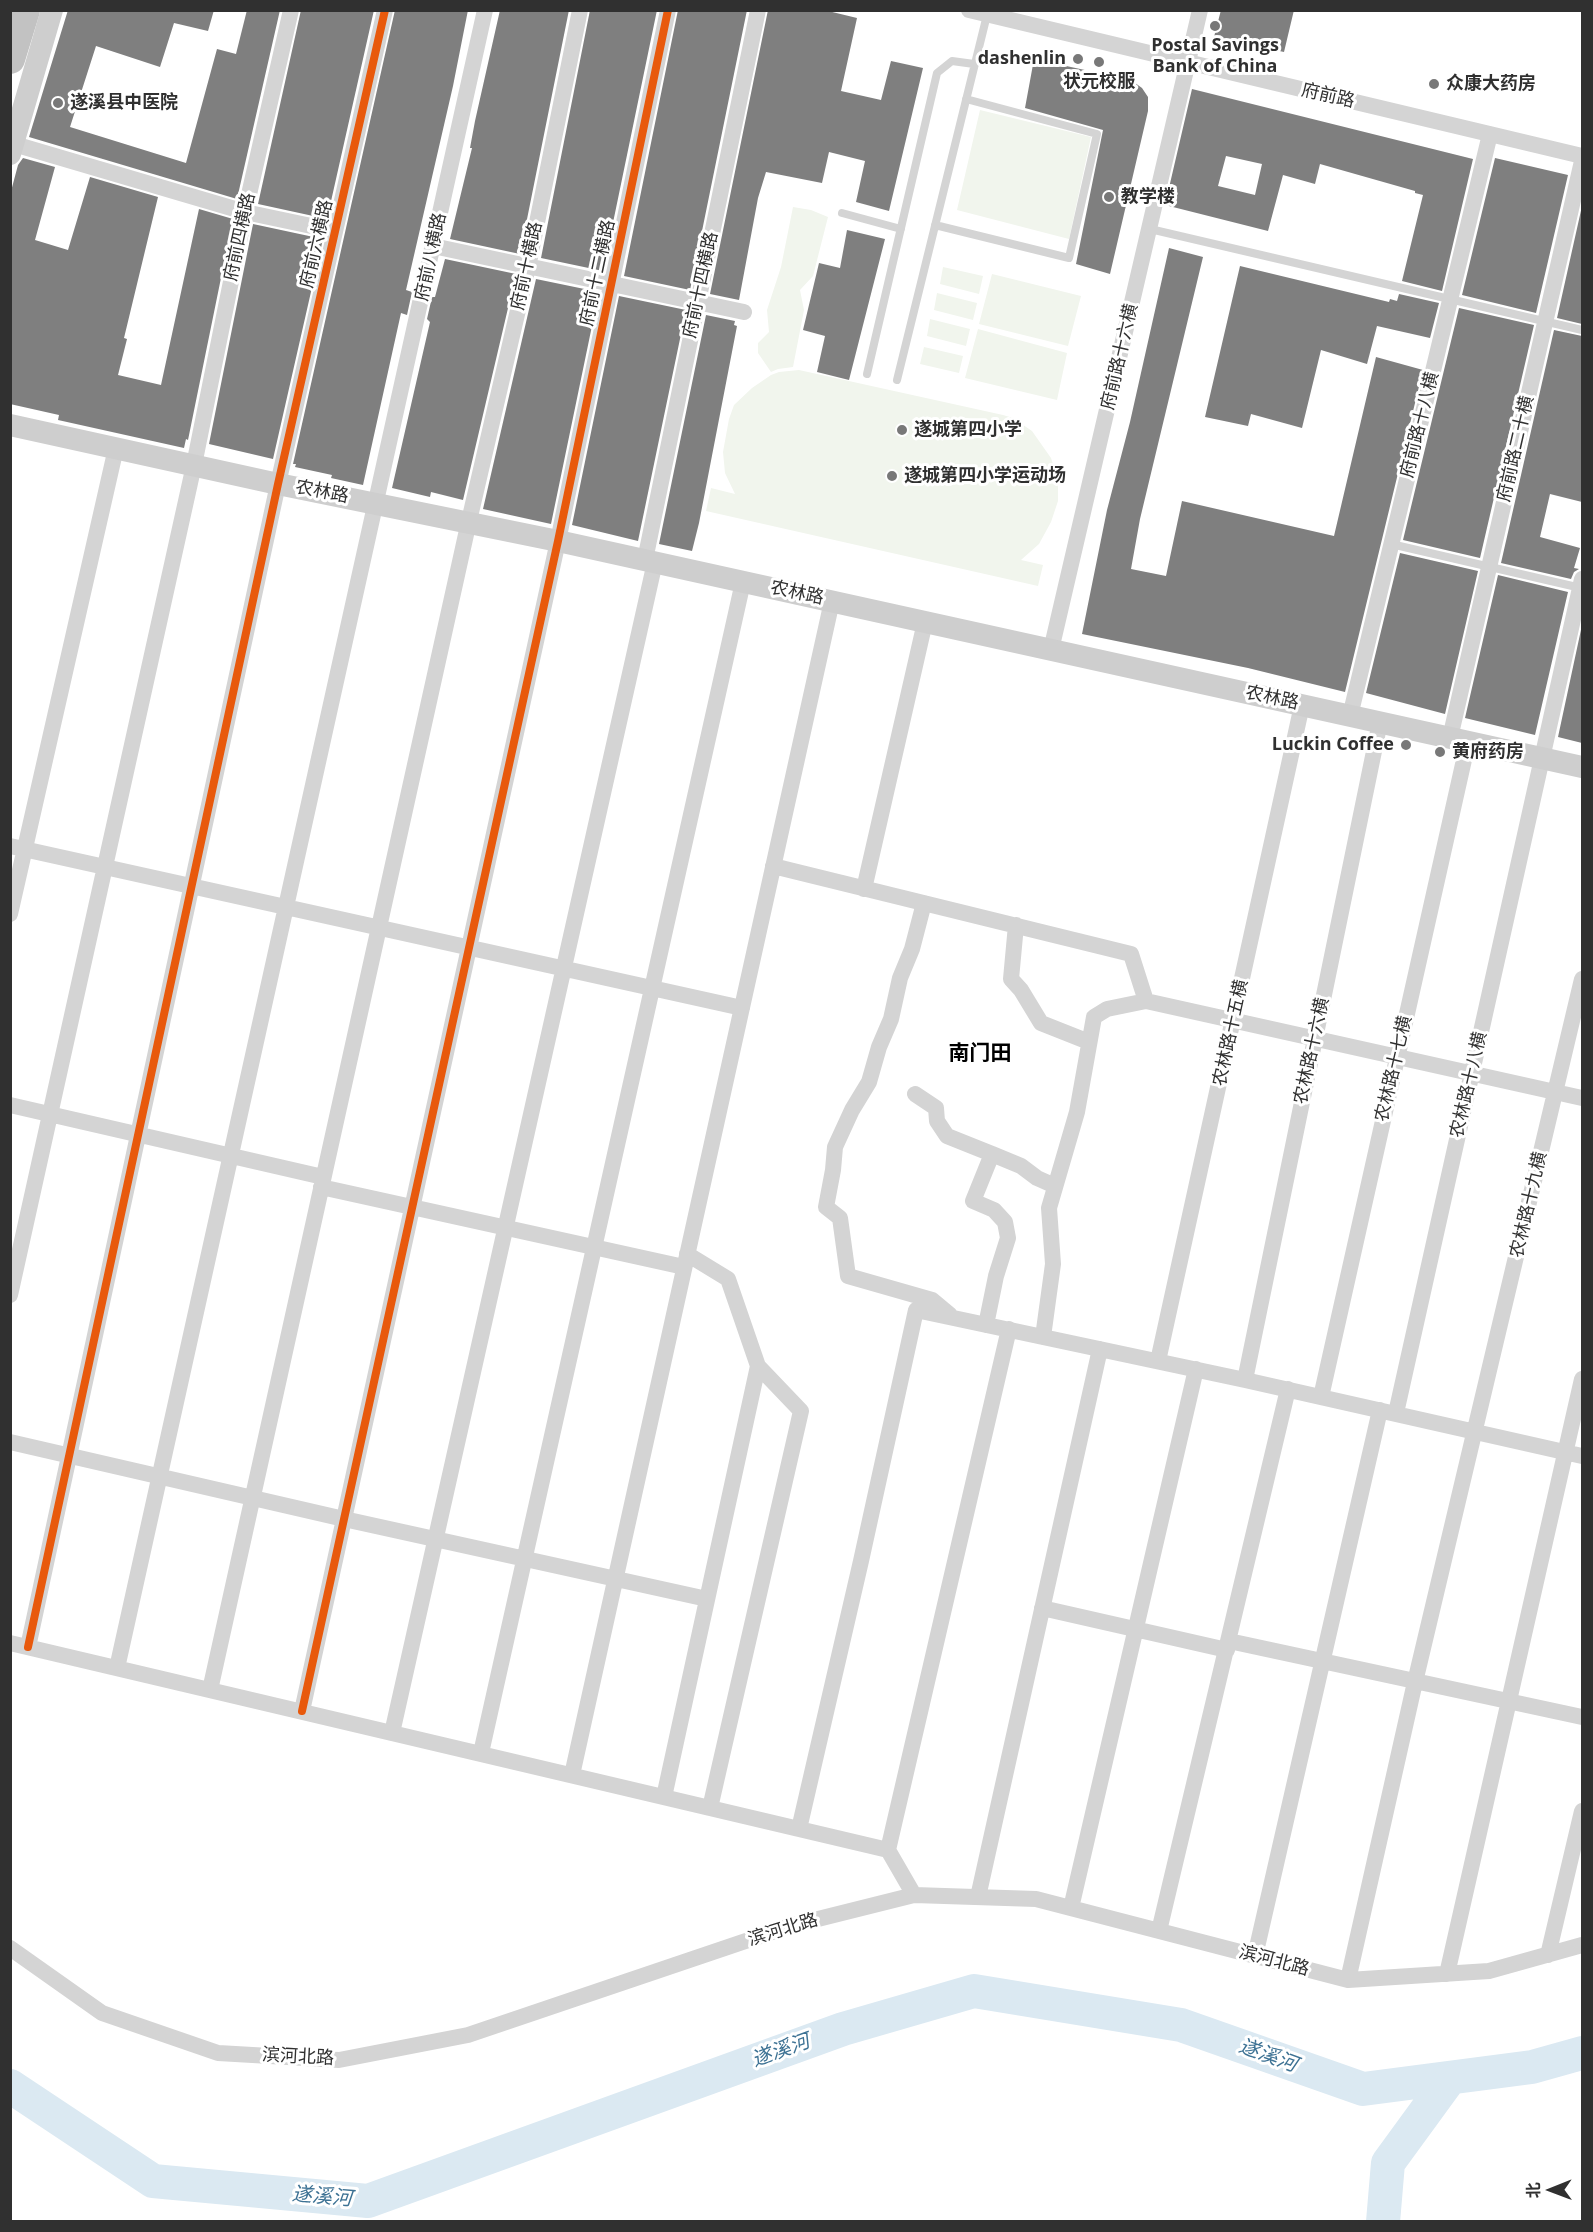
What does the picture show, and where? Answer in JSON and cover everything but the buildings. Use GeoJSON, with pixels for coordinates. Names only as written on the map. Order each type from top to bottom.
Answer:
{"type":"FeatureCollection","features":[{"type":"Feature","properties":{"kind":"highway"},"geometry":{"type":"LineString","coordinates":[[10,59],[24,10]]}},
{"type":"Feature","properties":{"kind":"street"},"geometry":{"type":"LineString","coordinates":[[52,10],[12,149],[245,212],[335,231]]}},
{"type":"Feature","properties":{"kind":"street","name":"府前四横路"},"geometry":{"type":"LineString","coordinates":[[10,1295],[194,465],[245,212],[291,10]]}},
{"type":"Feature","properties":{"kind":"street","name":"府前六横路"},"geometry":{"type":"LineString","coordinates":[[28,1647],[278,484],[385,10]]}},
{"type":"Feature","properties":{"kind":"street","name":"府前八横路"},"geometry":{"type":"LineString","coordinates":[[117,1668],[485,10]]}},
{"type":"Feature","properties":{"kind":"street","name":"府前十横路"},"geometry":{"type":"LineString","coordinates":[[210,1690],[469,521],[528,267],[580,10]]}},
{"type":"Feature","properties":{"kind":"street","name":"府前十二横路"},"geometry":{"type":"LineString","coordinates":[[302,1711],[558,541],[668,10]]}},
{"type":"Feature","properties":{"kind":"street","name":"府前十四横路"},"geometry":{"type":"LineString","coordinates":[[392,1733],[564,968],[650,561],[698,302],[758,10]]}},
{"type":"Feature","properties":{"kind":"street","name":"府前路"},"geometry":{"type":"LineString","coordinates":[[969,10],[1582,156]]}},
{"type":"Feature","properties":{"kind":"street","name":"府前路十六横"},"geometry":{"type":"LineString","coordinates":[[1051,650],[1200,10]]}},
{"type":"Feature","properties":{"kind":"street","name":"府前路十八横"},"geometry":{"type":"LineString","coordinates":[[1350,716],[1490,134]]}},
{"type":"Feature","properties":{"kind":"street","name":"府前路二十横"},"geometry":{"type":"LineString","coordinates":[[1459,740],[1489,567],[1582,161]]}},
{"type":"Feature","properties":{"kind":"street"},"geometry":{"type":"LineString","coordinates":[[433,246],[744,312]]}},
{"type":"Feature","properties":{"kind":"street","name":"农林路"},"geometry":{"type":"LineString","coordinates":[[10,425],[278,484],[469,521],[1582,767]]}},
{"type":"Feature","properties":{"kind":"street"},"geometry":{"type":"LineString","coordinates":[[10,914],[18,847],[116,448]]}},
{"type":"Feature","properties":{"kind":"street"},"geometry":{"type":"LineString","coordinates":[[481,1754],[743,582]]}},
{"type":"Feature","properties":{"kind":"street","name":"农林路十八横"},"geometry":{"type":"LineString","coordinates":[[1255,1956],[1323,1662],[1472,1074],[1582,585]]}},
{"type":"Feature","properties":{"kind":"street"},"geometry":{"type":"LineString","coordinates":[[572,1775],[832,601]]}},
{"type":"Feature","properties":{"kind":"street"},"geometry":{"type":"LineString","coordinates":[[864,888],[925,622]]}},
{"type":"Feature","properties":{"kind":"street","name":"农林路十五横"},"geometry":{"type":"LineString","coordinates":[[1158,1361],[1302,705]]}},
{"type":"Feature","properties":{"kind":"street","name":"农林路十六横"},"geometry":{"type":"LineString","coordinates":[[1245,1380],[1380,722]]}},
{"type":"Feature","properties":{"kind":"street","name":"农林路十七横"},"geometry":{"type":"LineString","coordinates":[[1321,1397],[1397,1057],[1459,740]]}},
{"type":"Feature","properties":{"kind":"street"},"geometry":{"type":"LineString","coordinates":[[18,847],[742,1008]]}},
{"type":"Feature","properties":{"kind":"street"},"geometry":{"type":"LineString","coordinates":[[773,866],[1131,954],[1146,1001]]}},
{"type":"Feature","properties":{"kind":"street"},"geometry":{"type":"LineString","coordinates":[[924,903],[912,949],[900,978],[891,1019],[879,1047],[869,1082],[852,1110],[835,1147],[826,1207],[840,1218],[848,1276],[932,1300],[953,1318]]}},
{"type":"Feature","properties":{"kind":"street"},"geometry":{"type":"LineString","coordinates":[[1016,926],[1011,979],[1021,990],[1041,1023],[1089,1042]]}},
{"type":"Feature","properties":{"kind":"street","name":"农林路十九横"},"geometry":{"type":"LineString","coordinates":[[1348,1980],[1582,979]]}},
{"type":"Feature","properties":{"kind":"street"},"geometry":{"type":"LineString","coordinates":[[1043,1337],[1053,1264],[1048,1208],[1077,1112],[1094,1017],[1107,1010],[1146,1001],[1582,1098]]}},
{"type":"Feature","properties":{"kind":"street"},"geometry":{"type":"LineString","coordinates":[[915,1095],[936,1108],[937,1121],[947,1136],[1021,1166],[1037,1178],[1055,1186]]}},
{"type":"Feature","properties":{"kind":"street"},"geometry":{"type":"LineString","coordinates":[[10,1105],[231,1156],[412,1207],[594,1247],[686,1261],[728,1279],[758,1366],[801,1411],[710,1808]]}},
{"type":"Feature","properties":{"kind":"street"},"geometry":{"type":"LineString","coordinates":[[986,1325],[996,1276],[1008,1238],[1005,1222],[994,1210],[974,1201],[992,1154]]}},
{"type":"Feature","properties":{"kind":"street"},"geometry":{"type":"LineString","coordinates":[[799,1829],[916,1310],[1288,1389],[1574,1454]]}},
{"type":"Feature","properties":{"kind":"street"},"geometry":{"type":"LineString","coordinates":[[914,1895],[888,1850],[1009,1329]]}},
{"type":"Feature","properties":{"kind":"street"},"geometry":{"type":"LineString","coordinates":[[978,1897],[1100,1349]]}},
{"type":"Feature","properties":{"kind":"street"},"geometry":{"type":"LineString","coordinates":[[664,1797],[758,1366]]}},
{"type":"Feature","properties":{"kind":"street"},"geometry":{"type":"LineString","coordinates":[[1071,1908],[1196,1369]]}},
{"type":"Feature","properties":{"kind":"street"},"geometry":{"type":"LineString","coordinates":[[1447,1974],[1509,1702],[1574,1454],[1582,1379]]}},
{"type":"Feature","properties":{"kind":"street"},"geometry":{"type":"LineString","coordinates":[[1159,1931],[1288,1389]]}},
{"type":"Feature","properties":{"kind":"street"},"geometry":{"type":"LineString","coordinates":[[10,1442],[707,1599]]}},
{"type":"Feature","properties":{"kind":"street"},"geometry":{"type":"LineString","coordinates":[[1042,1608],[1136,1630],[1323,1662],[1582,1717]]}},
{"type":"Feature","properties":{"kind":"street"},"geometry":{"type":"LineString","coordinates":[[10,1643],[888,1850]]}},
{"type":"Feature","properties":{"kind":"street"},"geometry":{"type":"LineString","coordinates":[[1548,1955],[1582,1811]]}},
{"type":"Feature","properties":{"kind":"street","name":"滨河北路"},"geometry":{"type":"LineString","coordinates":[[10,1948],[102,2013],[218,2053],[339,2060],[468,2035],[790,1926],[914,1895],[1036,1899],[1348,1980],[1489,1971],[1582,1945]]}},
{"type":"Feature","properties":{"kind":"lane"},"geometry":{"type":"LineString","coordinates":[[897,381],[987,15]]}},
{"type":"Feature","properties":{"kind":"lane"},"geometry":{"type":"LineString","coordinates":[[867,374],[937,73],[952,61],[974,64]]}},
{"type":"Feature","properties":{"kind":"lane"},"geometry":{"type":"LineString","coordinates":[[935,225],[1069,258],[1097,134],[966,99]]}},
{"type":"Feature","properties":{"kind":"lane"},"geometry":{"type":"LineString","coordinates":[[842,213],[901,229]]}},
{"type":"Feature","properties":{"kind":"lane"},"geometry":{"type":"LineString","coordinates":[[1150,229],[1582,330]]}},
{"type":"Feature","properties":{"kind":"lane"},"geometry":{"type":"LineString","coordinates":[[1391,544],[1489,567],[1582,585]]}},
{"type":"Feature","properties":{"kind":"shaded area"},"geometry":{"type":"Polygon","coordinates":[[[980,110],[1091,137],[1069,239],[957,210],[980,110]]]}},
{"type":"Feature","properties":{"kind":"shaded area"},"geometry":{"type":"Polygon","coordinates":[[[793,207],[811,210],[828,217],[813,276],[800,290],[804,310],[793,367],[771,372],[758,353],[758,343],[769,332],[767,310],[781,267],[793,207]]]}},
{"type":"Feature","properties":{"kind":"shaded area"},"geometry":{"type":"Polygon","coordinates":[[[943,267],[983,276],[979,294],[940,284],[943,267]]]}},
{"type":"Feature","properties":{"kind":"shaded area"},"geometry":{"type":"Polygon","coordinates":[[[992,274],[1081,296],[1068,346],[979,324],[992,274]]]}},
{"type":"Feature","properties":{"kind":"shaded area"},"geometry":{"type":"Polygon","coordinates":[[[937,293],[977,303],[973,320],[934,310],[937,293]]]}},
{"type":"Feature","properties":{"kind":"shaded area"},"geometry":{"type":"Polygon","coordinates":[[[930,319],[970,329],[966,346],[927,336],[930,319]]]}},
{"type":"Feature","properties":{"kind":"shaded area"},"geometry":{"type":"Polygon","coordinates":[[[978,329],[1067,353],[1057,400],[965,378],[978,329]]]}},
{"type":"Feature","properties":{"kind":"shaded area"},"geometry":{"type":"Polygon","coordinates":[[[924,347],[963,356],[959,373],[920,364],[924,347]]]}},
{"type":"Feature","properties":{"kind":"shaded area","name":"遂城第四小学运动场"},"geometry":{"type":"Polygon","coordinates":[[[799,370],[1003,415],[1013,418],[1032,431],[1051,458],[1058,479],[1058,501],[1051,522],[1039,544],[1021,560],[1043,565],[1038,586],[706,511],[711,488],[735,494],[725,473],[723,452],[734,405],[752,388],[771,375],[799,370]]]}},
{"type":"Feature","properties":{"kind":"waterway","name":"遂溪河"},"geometry":{"type":"LineString","coordinates":[[10,2086],[153,2181],[368,2201],[843,2029],[974,1991],[1181,2025],[1363,2089],[1532,2067],[1582,2053]]}},
{"type":"Feature","properties":{"kind":"waterway"},"geometry":{"type":"LineString","coordinates":[[1383,2222],[1388,2163],[1450,2078]]}},
{"type":"Feature","properties":{"kind":"cycle path"},"geometry":{"type":"LineString","coordinates":[[28,1647],[278,484],[385,10]]}},
{"type":"Feature","properties":{"kind":"cycle path"},"geometry":{"type":"LineString","coordinates":[[302,1711],[558,541],[668,10]]}},
{"type":"Feature","properties":{"kind":"place","name":"Postal Savings Bank of China"},"geometry":{"type":"Point","coordinates":[1215,26]}},
{"type":"Feature","properties":{"kind":"place","name":"dashenlin"},"geometry":{"type":"Point","coordinates":[1078,59]}},
{"type":"Feature","properties":{"kind":"place","name":"状元校服"},"geometry":{"type":"Point","coordinates":[1099,62]}},
{"type":"Feature","properties":{"kind":"place","name":"众康大药房"},"geometry":{"type":"Point","coordinates":[1434,84]}},
{"type":"Feature","properties":{"kind":"place","name":"遂溪县中医院"},"geometry":{"type":"Point","coordinates":[58,103]}},
{"type":"Feature","properties":{"kind":"place","name":"教学楼"},"geometry":{"type":"Point","coordinates":[1109,197]}},
{"type":"Feature","properties":{"kind":"place","name":"遂城第四小学"},"geometry":{"type":"Point","coordinates":[902,430]}},
{"type":"Feature","properties":{"kind":"place","name":"遂城第四小学运动场"},"geometry":{"type":"Point","coordinates":[892,476]}},
{"type":"Feature","properties":{"kind":"place","name":"Luckin Coffee"},"geometry":{"type":"Point","coordinates":[1406,745]}},
{"type":"Feature","properties":{"kind":"place","name":"黄府药房"},"geometry":{"type":"Point","coordinates":[1440,752]}},
{"type":"Feature","properties":{"kind":"district","name":"南门田"},"geometry":{"type":"Point","coordinates":[980,1054]}}]}
